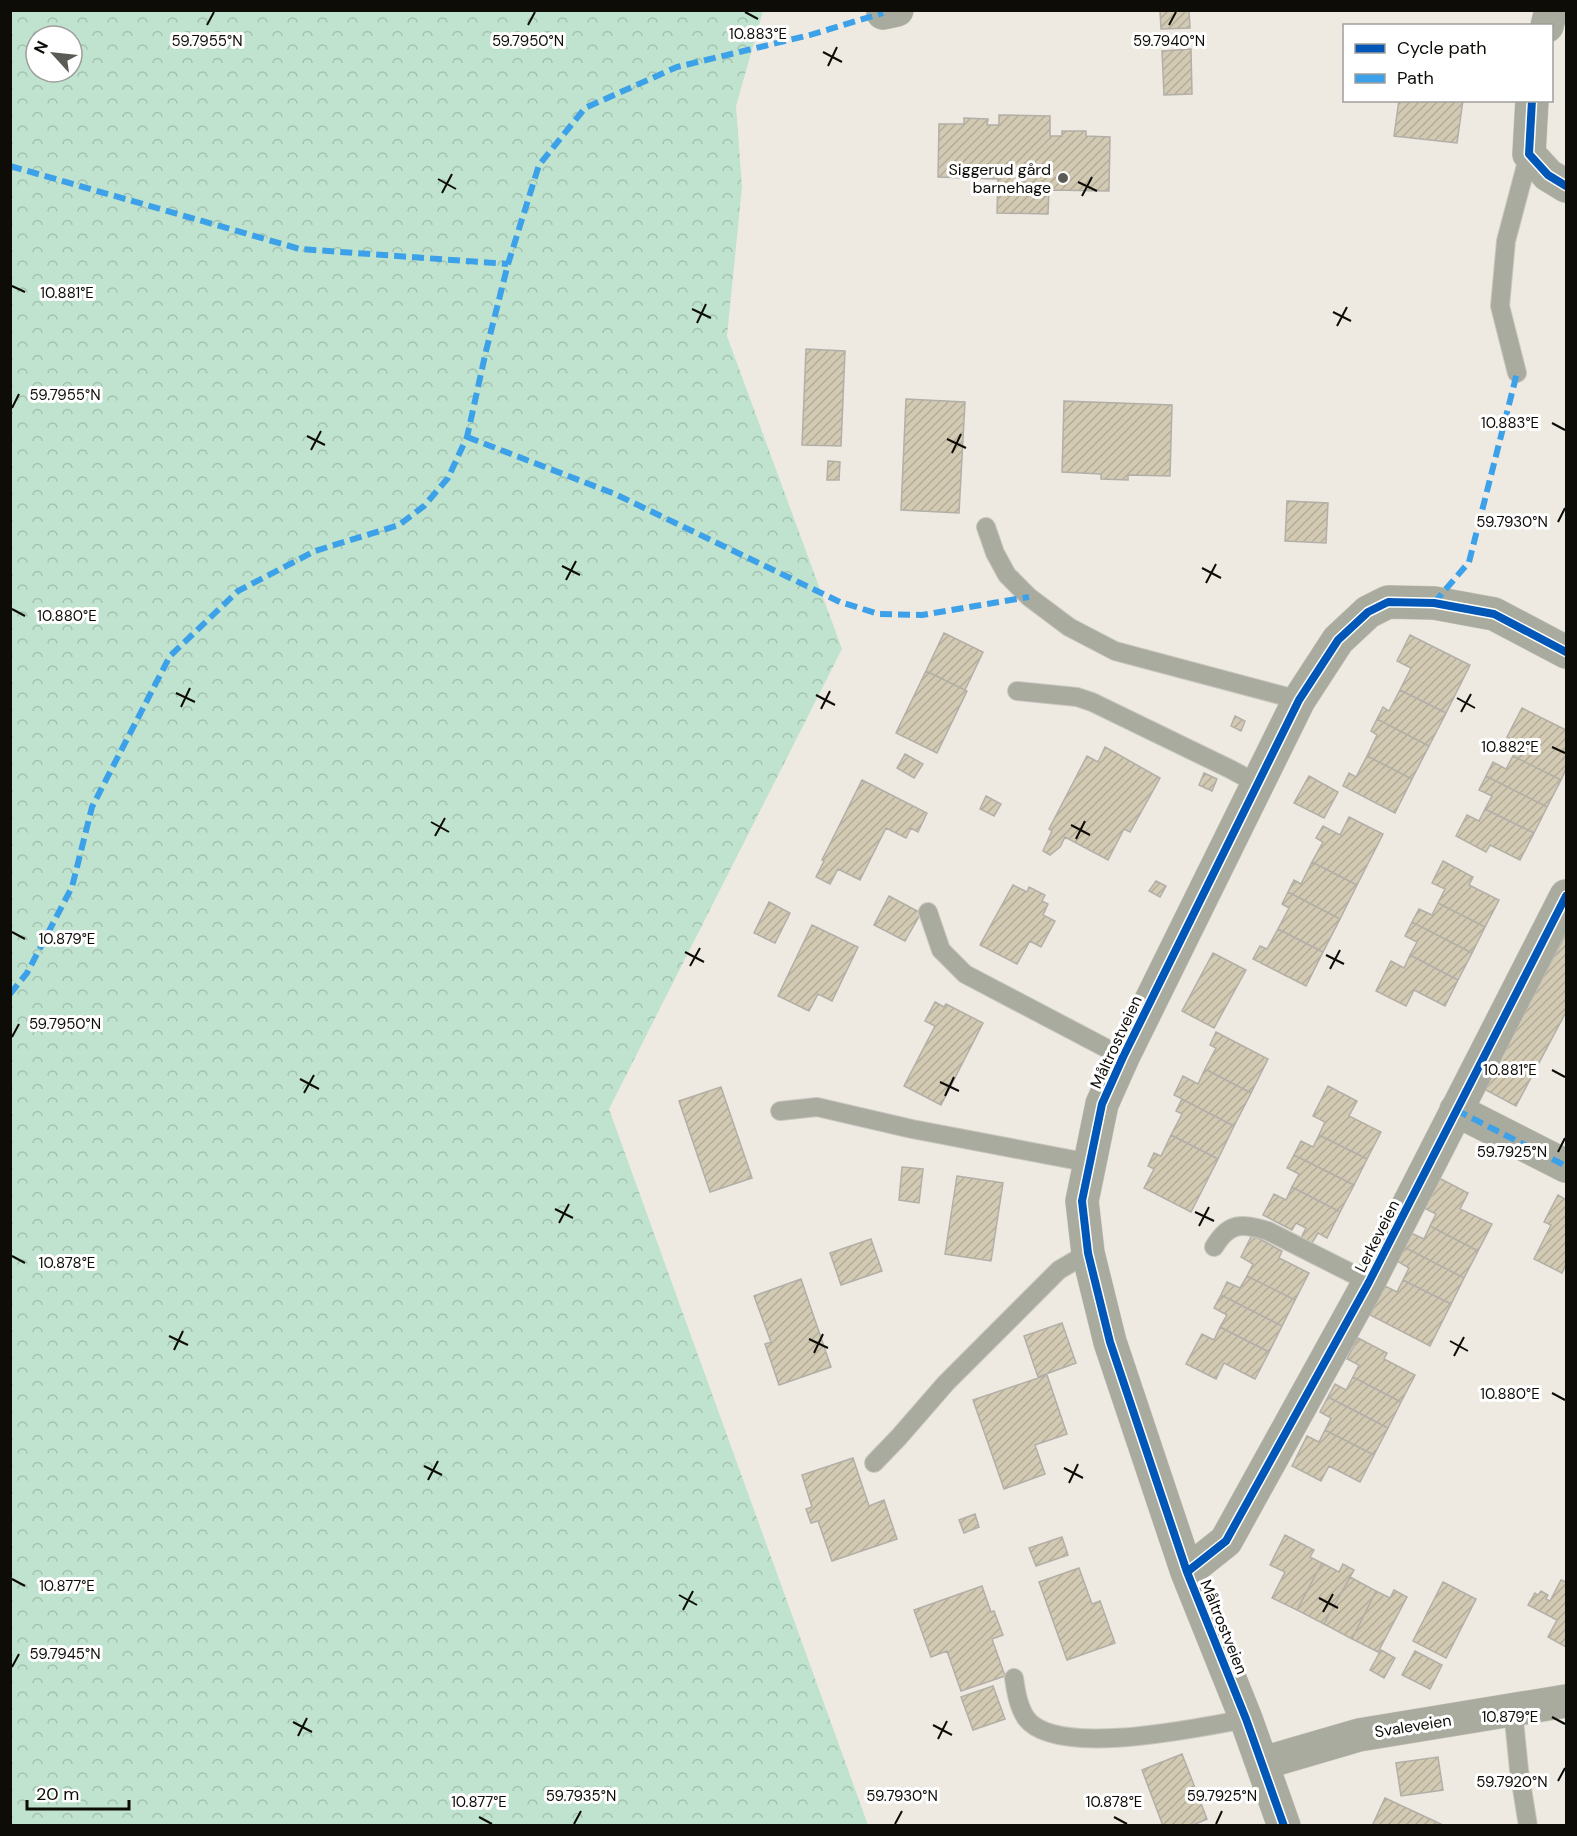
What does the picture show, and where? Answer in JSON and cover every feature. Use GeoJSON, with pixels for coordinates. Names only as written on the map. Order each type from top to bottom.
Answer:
{"type":"FeatureCollection","features":[{"type":"Feature","properties":{"kind":"street"},"geometry":{"type":"LineString","coordinates":[[1532,102],[1529,154],[1548,175],[1566,186]]}},
{"type":"Feature","properties":{"kind":"street","name":"Måltrostveien"},"geometry":{"type":"LineString","coordinates":[[1284,1826],[1263,1763],[1187,1572],[1110,1342],[1088,1253],[1082,1201],[1102,1104],[1299,700],[1338,640],[1368,612],[1388,602],[1434,603],[1494,614],[1566,652]]}},
{"type":"Feature","properties":{"kind":"street","name":"Lerkeveien"},"geometry":{"type":"LineString","coordinates":[[1187,1572],[1226,1541],[1369,1282],[1566,896]]}},
{"type":"Feature","properties":{"kind":"street"},"geometry":{"type":"LineString","coordinates":[[1456,1110],[1566,1166]]}},
{"type":"Feature","properties":{"kind":"street","name":"Svaleveien"},"geometry":{"type":"LineString","coordinates":[[1263,1763],[1359,1735],[1566,1701]]}},
{"type":"Feature","properties":{"kind":"lane"},"geometry":{"type":"LineString","coordinates":[[1516,373],[1500,306],[1506,241],[1529,154]]}},
{"type":"Feature","properties":{"kind":"lane"},"geometry":{"type":"LineString","coordinates":[[986,527],[995,553],[1007,575],[1029,597],[1069,627],[1115,651],[1299,700]]}},
{"type":"Feature","properties":{"kind":"lane"},"geometry":{"type":"LineString","coordinates":[[1017,691],[1077,697],[1092,702],[1258,784]]}},
{"type":"Feature","properties":{"kind":"lane"},"geometry":{"type":"LineString","coordinates":[[928,912],[941,950],[965,974],[1123,1057]]}},
{"type":"Feature","properties":{"kind":"lane"},"geometry":{"type":"LineString","coordinates":[[780,1111],[817,1107],[912,1129],[1090,1163]]}},
{"type":"Feature","properties":{"kind":"lane"},"geometry":{"type":"LineString","coordinates":[[1214,1247],[1223,1232],[1239,1226],[1251,1226],[1268,1231],[1369,1282]]}},
{"type":"Feature","properties":{"kind":"lane"},"geometry":{"type":"LineString","coordinates":[[874,1462],[946,1383],[1059,1270],[1088,1253]]}},
{"type":"Feature","properties":{"kind":"lane"},"geometry":{"type":"LineString","coordinates":[[1014,1678],[1017,1698],[1026,1718],[1041,1730],[1063,1736],[1101,1739],[1173,1732],[1246,1719]]}},
{"type":"Feature","properties":{"kind":"lane"},"geometry":{"type":"LineString","coordinates":[[1513,1710],[1528,1826]]}},
{"type":"Feature","properties":{"kind":"green space"},"geometry":{"type":"Polygon","coordinates":[[[11,10],[763,11],[736,106],[742,187],[727,336],[842,649],[609,1109],[868,1825],[11,1825],[11,10]]]}},
{"type":"Feature","properties":{"kind":"building"},"geometry":{"type":"Polygon","coordinates":[[[1189,10],[1190,28],[1161,29],[1160,11],[1189,10]]]}},
{"type":"Feature","properties":{"kind":"building"},"geometry":{"type":"Polygon","coordinates":[[[1191,49],[1192,94],[1164,95],[1162,51],[1191,49]]]}},
{"type":"Feature","properties":{"kind":"building"},"geometry":{"type":"Polygon","coordinates":[[[1399,102],[1463,102],[1457,143],[1394,136],[1399,102]]]}},
{"type":"Feature","properties":{"kind":"building"},"geometry":{"type":"Polygon","coordinates":[[[999,115],[1050,116],[1050,136],[1062,136],[1062,131],[1086,131],[1086,136],[1110,137],[1109,191],[1049,190],[1048,214],[997,213],[998,179],[938,177],[939,124],[964,124],[964,118],[988,119],[987,125],[999,125],[999,115]]]}},
{"type":"Feature","properties":{"kind":"building"},"geometry":{"type":"Polygon","coordinates":[[[806,349],[845,351],[841,446],[802,445],[806,349]]]}},
{"type":"Feature","properties":{"kind":"building"},"geometry":{"type":"Polygon","coordinates":[[[906,399],[965,402],[959,513],[901,510],[906,399]]]}},
{"type":"Feature","properties":{"kind":"building"},"geometry":{"type":"Polygon","coordinates":[[[1064,401],[1172,405],[1170,476],[1128,475],[1128,480],[1101,479],[1101,474],[1062,472],[1064,401]]]}},
{"type":"Feature","properties":{"kind":"building"},"geometry":{"type":"Polygon","coordinates":[[[828,461],[840,462],[839,480],[827,480],[828,461]]]}},
{"type":"Feature","properties":{"kind":"building"},"geometry":{"type":"Polygon","coordinates":[[[1287,501],[1328,503],[1326,543],[1285,541],[1287,501]]]}},
{"type":"Feature","properties":{"kind":"building"},"geometry":{"type":"Polygon","coordinates":[[[944,633],[983,652],[965,690],[926,671],[944,633]]]}},
{"type":"Feature","properties":{"kind":"building"},"geometry":{"type":"Polygon","coordinates":[[[1410,635],[1470,665],[1446,713],[1400,690],[1411,668],[1397,661],[1410,635]]]}},
{"type":"Feature","properties":{"kind":"building"},"geometry":{"type":"Polygon","coordinates":[[[926,671],[967,691],[937,753],[896,733],[926,671]]]}},
{"type":"Feature","properties":{"kind":"building"},"geometry":{"type":"Polygon","coordinates":[[[1400,690],[1446,713],[1429,746],[1377,719],[1383,707],[1389,711],[1400,690]]]}},
{"type":"Feature","properties":{"kind":"building"},"geometry":{"type":"Polygon","coordinates":[[[1522,708],[1566,730],[1566,769],[1561,780],[1513,756],[1519,743],[1507,737],[1522,708]]]}},
{"type":"Feature","properties":{"kind":"building"},"geometry":{"type":"Polygon","coordinates":[[[1235,716],[1245,721],[1241,731],[1231,726],[1235,716]]]}},
{"type":"Feature","properties":{"kind":"building"},"geometry":{"type":"Polygon","coordinates":[[[1377,719],[1429,746],[1412,779],[1367,756],[1377,735],[1371,731],[1377,719]]]}},
{"type":"Feature","properties":{"kind":"building"},"geometry":{"type":"Polygon","coordinates":[[[1105,747],[1160,778],[1130,832],[1124,829],[1108,860],[1065,837],[1060,847],[1050,855],[1043,851],[1052,831],[1049,829],[1087,756],[1098,762],[1105,747]]]}},
{"type":"Feature","properties":{"kind":"building"},"geometry":{"type":"Polygon","coordinates":[[[905,754],[923,764],[914,778],[897,768],[905,754]]]}},
{"type":"Feature","properties":{"kind":"building"},"geometry":{"type":"Polygon","coordinates":[[[1367,756],[1412,779],[1395,813],[1343,786],[1349,773],[1356,777],[1367,756]]]}},
{"type":"Feature","properties":{"kind":"building"},"geometry":{"type":"Polygon","coordinates":[[[1513,756],[1561,780],[1547,807],[1486,776],[1493,762],[1506,769],[1513,756]]]}},
{"type":"Feature","properties":{"kind":"building"},"geometry":{"type":"Polygon","coordinates":[[[1204,773],[1217,779],[1212,791],[1199,785],[1204,773]]]}},
{"type":"Feature","properties":{"kind":"building"},"geometry":{"type":"Polygon","coordinates":[[[1309,776],[1338,792],[1324,818],[1294,803],[1309,776]]]}},
{"type":"Feature","properties":{"kind":"building"},"geometry":{"type":"Polygon","coordinates":[[[1486,776],[1547,807],[1534,833],[1485,809],[1492,796],[1479,790],[1486,776]]]}},
{"type":"Feature","properties":{"kind":"building"},"geometry":{"type":"Polygon","coordinates":[[[862,780],[927,813],[918,832],[911,828],[906,838],[886,828],[860,880],[838,869],[830,884],[816,877],[824,861],[822,860],[862,780]]]}},
{"type":"Feature","properties":{"kind":"building"},"geometry":{"type":"Polygon","coordinates":[[[986,796],[1001,804],[994,816],[980,809],[986,796]]]}},
{"type":"Feature","properties":{"kind":"building"},"geometry":{"type":"Polygon","coordinates":[[[1485,809],[1534,833],[1520,860],[1490,845],[1486,852],[1456,836],[1467,815],[1479,821],[1485,809]]]}},
{"type":"Feature","properties":{"kind":"building"},"geometry":{"type":"Polygon","coordinates":[[[1349,817],[1383,834],[1357,885],[1312,862],[1323,842],[1316,838],[1323,826],[1340,835],[1349,817]]]}},
{"type":"Feature","properties":{"kind":"building"},"geometry":{"type":"Polygon","coordinates":[[[1443,861],[1473,877],[1469,885],[1499,900],[1485,927],[1438,903],[1445,889],[1432,883],[1443,861]]]}},
{"type":"Feature","properties":{"kind":"building"},"geometry":{"type":"Polygon","coordinates":[[[1312,862],[1357,885],[1340,919],[1288,892],[1294,880],[1301,884],[1312,862]]]}},
{"type":"Feature","properties":{"kind":"building"},"geometry":{"type":"Polygon","coordinates":[[[1156,881],[1166,886],[1160,897],[1149,891],[1156,881]]]}},
{"type":"Feature","properties":{"kind":"building"},"geometry":{"type":"Polygon","coordinates":[[[1013,885],[1027,892],[1029,887],[1045,895],[1042,901],[1048,904],[1043,915],[1055,921],[1041,947],[1030,941],[1017,964],[980,945],[1013,885]]]}},
{"type":"Feature","properties":{"kind":"building"},"geometry":{"type":"Polygon","coordinates":[[[1288,892],[1340,919],[1323,952],[1278,929],[1289,908],[1282,904],[1288,892]]]}},
{"type":"Feature","properties":{"kind":"building"},"geometry":{"type":"Polygon","coordinates":[[[889,896],[921,913],[905,941],[874,925],[889,896]]]}},
{"type":"Feature","properties":{"kind":"building"},"geometry":{"type":"Polygon","coordinates":[[[769,902],[790,913],[775,943],[754,933],[769,902]]]}},
{"type":"Feature","properties":{"kind":"building"},"geometry":{"type":"Polygon","coordinates":[[[1438,903],[1485,927],[1472,953],[1412,922],[1419,909],[1432,915],[1438,903]]]}},
{"type":"Feature","properties":{"kind":"building"},"geometry":{"type":"Polygon","coordinates":[[[1412,922],[1472,953],[1458,980],[1410,955],[1417,942],[1405,936],[1412,922]]]}},
{"type":"Feature","properties":{"kind":"building"},"geometry":{"type":"Polygon","coordinates":[[[812,925],[858,947],[832,1001],[818,994],[809,1011],[778,996],[812,925]]]}},
{"type":"Feature","properties":{"kind":"building"},"geometry":{"type":"Polygon","coordinates":[[[1278,929],[1323,952],[1306,986],[1253,959],[1260,946],[1267,949],[1278,929]]]}},
{"type":"Feature","properties":{"kind":"building"},"geometry":{"type":"Polygon","coordinates":[[[1566,934],[1566,1012],[1516,1106],[1484,1089],[1566,934]]]}},
{"type":"Feature","properties":{"kind":"building"},"geometry":{"type":"Polygon","coordinates":[[[1213,953],[1246,970],[1214,1028],[1182,1011],[1213,953]]]}},
{"type":"Feature","properties":{"kind":"building"},"geometry":{"type":"Polygon","coordinates":[[[1410,955],[1458,980],[1445,1006],[1414,990],[1406,1006],[1376,991],[1391,961],[1404,968],[1410,955]]]}},
{"type":"Feature","properties":{"kind":"building"},"geometry":{"type":"Polygon","coordinates":[[[935,1002],[944,1007],[946,1004],[983,1023],[941,1105],[904,1086],[935,1026],[925,1021],[935,1002]]]}},
{"type":"Feature","properties":{"kind":"building"},"geometry":{"type":"Polygon","coordinates":[[[1216,1032],[1268,1059],[1251,1093],[1205,1069],[1216,1048],[1210,1045],[1216,1032]]]}},
{"type":"Feature","properties":{"kind":"building"},"geometry":{"type":"Polygon","coordinates":[[[1205,1069],[1251,1093],[1234,1126],[1174,1095],[1183,1076],[1198,1084],[1205,1069]]]}},
{"type":"Feature","properties":{"kind":"building"},"geometry":{"type":"Polygon","coordinates":[[[1328,1086],[1357,1101],[1349,1116],[1381,1132],[1367,1159],[1319,1135],[1325,1122],[1313,1116],[1328,1086]]]}},
{"type":"Feature","properties":{"kind":"building"},"geometry":{"type":"Polygon","coordinates":[[[721,1087],[752,1178],[710,1192],[679,1101],[721,1087]]]}},
{"type":"Feature","properties":{"kind":"building"},"geometry":{"type":"Polygon","coordinates":[[[1182,1099],[1234,1126],[1218,1159],[1171,1135],[1182,1114],[1176,1111],[1182,1099]]]}},
{"type":"Feature","properties":{"kind":"building"},"geometry":{"type":"Polygon","coordinates":[[[1171,1135],[1218,1159],[1191,1212],[1144,1188],[1154,1169],[1148,1166],[1154,1153],[1161,1156],[1171,1135]]]}},
{"type":"Feature","properties":{"kind":"building"},"geometry":{"type":"Polygon","coordinates":[[[1319,1135],[1367,1159],[1354,1185],[1294,1155],[1301,1141],[1313,1147],[1319,1135]]]}},
{"type":"Feature","properties":{"kind":"building"},"geometry":{"type":"Polygon","coordinates":[[[1294,1155],[1354,1185],[1340,1212],[1292,1187],[1299,1174],[1287,1168],[1294,1155]]]}},
{"type":"Feature","properties":{"kind":"building"},"geometry":{"type":"Polygon","coordinates":[[[902,1167],[923,1169],[919,1203],[899,1200],[902,1167]]]}},
{"type":"Feature","properties":{"kind":"building"},"geometry":{"type":"Polygon","coordinates":[[[957,1176],[1003,1183],[991,1261],[945,1254],[957,1176]]]}},
{"type":"Feature","properties":{"kind":"building"},"geometry":{"type":"Polygon","coordinates":[[[1439,1178],[1468,1193],[1460,1209],[1492,1224],[1478,1251],[1430,1226],[1436,1214],[1424,1208],[1439,1178]]]}},
{"type":"Feature","properties":{"kind":"building"},"geometry":{"type":"Polygon","coordinates":[[[1292,1187],[1340,1212],[1327,1238],[1318,1233],[1312,1243],[1301,1238],[1306,1228],[1296,1223],[1292,1230],[1263,1215],[1274,1194],[1286,1200],[1292,1187]]]}},
{"type":"Feature","properties":{"kind":"building"},"geometry":{"type":"Polygon","coordinates":[[[1558,1195],[1566,1200],[1566,1264],[1562,1273],[1534,1259],[1551,1225],[1544,1222],[1558,1195]]]}},
{"type":"Feature","properties":{"kind":"building"},"geometry":{"type":"Polygon","coordinates":[[[1430,1226],[1478,1251],[1464,1278],[1404,1247],[1411,1233],[1424,1239],[1430,1226]]]}},
{"type":"Feature","properties":{"kind":"building"},"geometry":{"type":"Polygon","coordinates":[[[1252,1235],[1282,1251],[1279,1258],[1309,1273],[1295,1300],[1247,1276],[1253,1264],[1241,1257],[1252,1235]]]}},
{"type":"Feature","properties":{"kind":"building"},"geometry":{"type":"Polygon","coordinates":[[[871,1239],[882,1271],[841,1285],[830,1253],[871,1239]]]}},
{"type":"Feature","properties":{"kind":"building"},"geometry":{"type":"Polygon","coordinates":[[[1404,1247],[1464,1278],[1451,1304],[1403,1280],[1409,1268],[1397,1261],[1404,1247]]]}},
{"type":"Feature","properties":{"kind":"building"},"geometry":{"type":"Polygon","coordinates":[[[1247,1276],[1295,1300],[1282,1326],[1221,1295],[1227,1282],[1240,1288],[1247,1276]]]}},
{"type":"Feature","properties":{"kind":"building"},"geometry":{"type":"Polygon","coordinates":[[[801,1279],[831,1367],[779,1385],[765,1344],[771,1342],[754,1296],[801,1279]]]}},
{"type":"Feature","properties":{"kind":"building"},"geometry":{"type":"Polygon","coordinates":[[[1403,1280],[1451,1304],[1430,1346],[1370,1315],[1385,1286],[1397,1292],[1403,1280]]]}},
{"type":"Feature","properties":{"kind":"building"},"geometry":{"type":"Polygon","coordinates":[[[1221,1295],[1282,1326],[1269,1352],[1220,1327],[1227,1315],[1214,1308],[1221,1295]]]}},
{"type":"Feature","properties":{"kind":"building"},"geometry":{"type":"Polygon","coordinates":[[[1062,1323],[1076,1363],[1038,1377],[1024,1336],[1062,1323]]]}},
{"type":"Feature","properties":{"kind":"building"},"geometry":{"type":"Polygon","coordinates":[[[1220,1327],[1269,1352],[1255,1379],[1224,1363],[1216,1379],[1186,1364],[1202,1334],[1214,1340],[1220,1327]]]}},
{"type":"Feature","properties":{"kind":"building"},"geometry":{"type":"Polygon","coordinates":[[[1358,1338],[1387,1353],[1384,1359],[1415,1375],[1401,1402],[1353,1377],[1359,1365],[1347,1359],[1358,1338]]]}},
{"type":"Feature","properties":{"kind":"building"},"geometry":{"type":"Polygon","coordinates":[[[1047,1375],[1067,1434],[1035,1445],[1045,1474],[1004,1489],[973,1400],[1047,1375]]]}},
{"type":"Feature","properties":{"kind":"building"},"geometry":{"type":"Polygon","coordinates":[[[1353,1377],[1401,1402],[1388,1428],[1328,1397],[1335,1384],[1346,1390],[1353,1377]]]}},
{"type":"Feature","properties":{"kind":"building"},"geometry":{"type":"Polygon","coordinates":[[[1328,1397],[1388,1428],[1374,1455],[1325,1430],[1331,1418],[1320,1412],[1328,1397]]]}},
{"type":"Feature","properties":{"kind":"building"},"geometry":{"type":"Polygon","coordinates":[[[1325,1430],[1374,1455],[1360,1482],[1329,1466],[1321,1481],[1292,1466],[1307,1436],[1319,1442],[1325,1430]]]}},
{"type":"Feature","properties":{"kind":"building"},"geometry":{"type":"Polygon","coordinates":[[[853,1458],[869,1506],[884,1500],[897,1539],[832,1561],[818,1521],[811,1523],[806,1509],[812,1507],[802,1475],[853,1458]]]}},
{"type":"Feature","properties":{"kind":"building"},"geometry":{"type":"Polygon","coordinates":[[[975,1514],[979,1527],[964,1533],[959,1520],[975,1514]]]}},
{"type":"Feature","properties":{"kind":"building"},"geometry":{"type":"Polygon","coordinates":[[[1285,1535],[1314,1550],[1310,1557],[1322,1563],[1297,1610],[1272,1598],[1285,1572],[1270,1565],[1285,1535]]]}},
{"type":"Feature","properties":{"kind":"building"},"geometry":{"type":"Polygon","coordinates":[[[1062,1537],[1068,1555],[1036,1566],[1029,1548],[1062,1537]]]}},
{"type":"Feature","properties":{"kind":"building"},"geometry":{"type":"Polygon","coordinates":[[[1322,1563],[1339,1572],[1343,1564],[1354,1570],[1324,1624],[1297,1610],[1322,1563]]]}},
{"type":"Feature","properties":{"kind":"building"},"geometry":{"type":"Polygon","coordinates":[[[1079,1568],[1092,1604],[1100,1601],[1115,1643],[1067,1660],[1039,1582],[1079,1568]]]}},
{"type":"Feature","properties":{"kind":"building"},"geometry":{"type":"Polygon","coordinates":[[[1350,1577],[1376,1591],[1352,1639],[1324,1624],[1350,1577]]]}},
{"type":"Feature","properties":{"kind":"building"},"geometry":{"type":"Polygon","coordinates":[[[1561,1580],[1566,1582],[1566,1647],[1548,1637],[1557,1620],[1528,1605],[1535,1593],[1538,1595],[1541,1591],[1548,1595],[1546,1599],[1550,1601],[1561,1580]]]}},
{"type":"Feature","properties":{"kind":"building"},"geometry":{"type":"Polygon","coordinates":[[[1443,1582],[1476,1599],[1446,1658],[1413,1641],[1443,1582]]]}},
{"type":"Feature","properties":{"kind":"building"},"geometry":{"type":"Polygon","coordinates":[[[982,1586],[991,1612],[994,1611],[1003,1635],[992,1639],[1005,1676],[961,1691],[947,1651],[931,1657],[914,1610],[982,1586]]]}},
{"type":"Feature","properties":{"kind":"building"},"geometry":{"type":"Polygon","coordinates":[[[1394,1590],[1407,1597],[1378,1652],[1352,1639],[1376,1591],[1390,1598],[1394,1590]]]}},
{"type":"Feature","properties":{"kind":"building"},"geometry":{"type":"Polygon","coordinates":[[[1381,1650],[1395,1658],[1384,1678],[1370,1670],[1381,1650]]]}},
{"type":"Feature","properties":{"kind":"building"},"geometry":{"type":"Polygon","coordinates":[[[1415,1651],[1442,1665],[1430,1689],[1402,1675],[1415,1651]]]}},
{"type":"Feature","properties":{"kind":"building"},"geometry":{"type":"Polygon","coordinates":[[[993,1686],[1005,1719],[973,1730],[961,1697],[993,1686]]]}},
{"type":"Feature","properties":{"kind":"building"},"geometry":{"type":"Polygon","coordinates":[[[1182,1754],[1207,1819],[1191,1826],[1163,1826],[1142,1770],[1182,1754]]]}},
{"type":"Feature","properties":{"kind":"building"},"geometry":{"type":"Polygon","coordinates":[[[1438,1757],[1443,1790],[1401,1796],[1396,1763],[1438,1757]]]}},
{"type":"Feature","properties":{"kind":"building"},"geometry":{"type":"Polygon","coordinates":[[[1385,1798],[1445,1826],[1372,1826],[1385,1798]]]}},
{"type":"Feature","properties":{"kind":"marked path"},"geometry":{"type":"LineString","coordinates":[[10,994],[27,973],[72,887],[92,807],[170,656],[238,591],[315,551],[399,525],[424,506],[448,478],[467,437],[508,264],[539,165],[585,108],[677,67],[810,35],[883,13]]}},
{"type":"Feature","properties":{"kind":"marked path"},"geometry":{"type":"LineString","coordinates":[[10,166],[300,249],[508,264]]}},
{"type":"Feature","properties":{"kind":"marked path"},"geometry":{"type":"LineString","coordinates":[[1434,603],[1469,562],[1517,373]]}},
{"type":"Feature","properties":{"kind":"marked path"},"geometry":{"type":"LineString","coordinates":[[467,437],[615,494],[840,602],[879,614],[922,615],[1029,597]]}},
{"type":"Feature","properties":{"kind":"marked path"},"geometry":{"type":"LineString","coordinates":[[1456,1110],[1566,1166]]}},
{"type":"Feature","properties":{"kind":"cycle path"},"geometry":{"type":"LineString","coordinates":[[1532,102],[1529,154],[1548,175],[1566,186]]}},
{"type":"Feature","properties":{"kind":"cycle path"},"geometry":{"type":"LineString","coordinates":[[1284,1826],[1246,1719],[1187,1572],[1110,1342],[1088,1253],[1082,1201],[1102,1104],[1299,700],[1338,640],[1368,612],[1388,602],[1434,603],[1494,614],[1566,652]]}},
{"type":"Feature","properties":{"kind":"cycle path"},"geometry":{"type":"LineString","coordinates":[[1187,1572],[1226,1541],[1369,1282],[1566,896]]}},
{"type":"Feature","properties":{"kind":"place","name":"Siggerud gård barnehage"},"geometry":{"type":"Point","coordinates":[1063,178]}}]}
